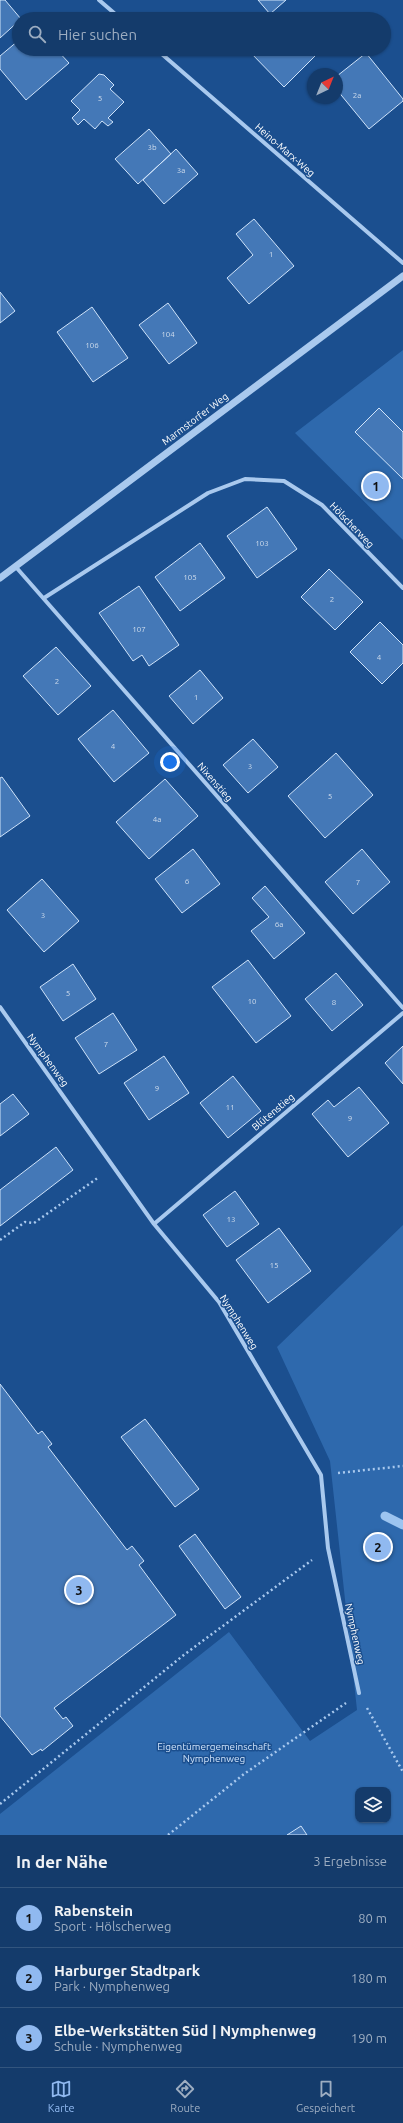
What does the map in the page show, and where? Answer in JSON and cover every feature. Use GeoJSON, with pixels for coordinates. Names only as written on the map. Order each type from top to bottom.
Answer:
{"type":"FeatureCollection","features":[{"type":"Feature","properties":{"kind":"street"},"geometry":{"type":"LineString","coordinates":[[99,0],[113,12]]}},
{"type":"Feature","properties":{"kind":"street","name":"Heino-Marx-Weg"},"geometry":{"type":"LineString","coordinates":[[164,56],[403,263]]}},
{"type":"Feature","properties":{"kind":"street","name":"Marmstorfer Weg"},"geometry":{"type":"LineString","coordinates":[[0,578],[403,276]]}},
{"type":"Feature","properties":{"kind":"street","name":"Hölscherweg"},"geometry":{"type":"LineString","coordinates":[[44,598],[208,493],[245,479],[284,481],[322,505],[403,588]]}},
{"type":"Feature","properties":{"kind":"street","name":"Nixenstieg"},"geometry":{"type":"LineString","coordinates":[[15,566],[403,1008]]}},
{"type":"Feature","properties":{"kind":"street","name":"Nymphenweg"},"geometry":{"type":"LineString","coordinates":[[0,1008],[154,1224],[219,1302],[321,1475],[328,1548],[359,1693]]}},
{"type":"Feature","properties":{"kind":"street","name":"Blütenstieg"},"geometry":{"type":"LineString","coordinates":[[154,1224],[403,1013]]}},
{"type":"Feature","properties":{"kind":"path"},"geometry":{"type":"LineString","coordinates":[[0,1240],[25,1222],[34,1223],[114,1166]]}},
{"type":"Feature","properties":{"kind":"path"},"geometry":{"type":"LineString","coordinates":[[321,1475],[403,1466]]}},
{"type":"Feature","properties":{"kind":"path"},"geometry":{"type":"LineString","coordinates":[[0,1804],[185,1654],[328,1548]]}},
{"type":"Feature","properties":{"kind":"path"},"geometry":{"type":"LineString","coordinates":[[168,1835],[244,1774],[359,1693],[403,1772]]}},
{"type":"Feature","properties":{"kind":"green space"},"geometry":{"type":"Polygon","coordinates":[[[403,350],[403,540],[295,433],[403,350]]]}},
{"type":"Feature","properties":{"kind":"green space","name":"Eigentümergemeinschaft Nymphenweg"},"geometry":{"type":"Polygon","coordinates":[[[403,1225],[403,1835],[0,1835],[0,1814],[229,1632],[310,1741],[357,1710],[330,1461],[277,1347],[403,1225]]]}},
{"type":"Feature","properties":{"kind":"building"},"geometry":{"type":"Polygon","coordinates":[[[0,0],[5,0],[15,12],[12,12],[12,27],[0,38],[0,0]]]}},
{"type":"Feature","properties":{"kind":"building"},"geometry":{"type":"Polygon","coordinates":[[[258,0],[286,0],[272,12],[268,12],[258,0]]]}},
{"type":"Feature","properties":{"kind":"building"},"geometry":{"type":"Polygon","coordinates":[[[12,46],[12,56],[62,56],[69,63],[26,100],[0,69],[0,56],[12,46]]]}},
{"type":"Feature","properties":{"kind":"building"},"geometry":{"type":"Polygon","coordinates":[[[254,56],[315,56],[284,87],[254,56]]]}},
{"type":"Feature","properties":{"kind":"building"},"geometry":{"type":"Polygon","coordinates":[[[362,56],[368,56],[403,99],[403,101],[369,129],[343,97],[343,71],[362,56]]]}},
{"type":"Feature","properties":{"kind":"building"},"geometry":{"type":"Polygon","coordinates":[[[99,74],[104,75],[114,85],[110,89],[124,102],[108,118],[113,122],[108,126],[102,121],[95,129],[84,119],[78,125],[72,118],[80,110],[71,101],[99,74]]]}},
{"type":"Feature","properties":{"kind":"building"},"geometry":{"type":"Polygon","coordinates":[[[149,129],[171,154],[138,184],[115,159],[149,129]]]}},
{"type":"Feature","properties":{"kind":"building"},"geometry":{"type":"Polygon","coordinates":[[[176,149],[198,174],[164,204],[143,180],[176,149]]]}},
{"type":"Feature","properties":{"kind":"building"},"geometry":{"type":"Polygon","coordinates":[[[254,219],[294,266],[249,304],[227,278],[253,255],[236,234],[254,219]]]}},
{"type":"Feature","properties":{"kind":"building"},"geometry":{"type":"Polygon","coordinates":[[[0,292],[15,311],[0,323],[0,292]]]}},
{"type":"Feature","properties":{"kind":"building"},"geometry":{"type":"Polygon","coordinates":[[[168,303],[197,343],[169,364],[139,325],[168,303]]]}},
{"type":"Feature","properties":{"kind":"building"},"geometry":{"type":"Polygon","coordinates":[[[92,307],[128,358],[93,382],[57,332],[92,307]]]}},
{"type":"Feature","properties":{"kind":"building"},"geometry":{"type":"Polygon","coordinates":[[[379,408],[403,432],[403,479],[355,432],[379,408]]]}},
{"type":"Feature","properties":{"kind":"building"},"geometry":{"type":"Polygon","coordinates":[[[267,507],[297,549],[257,578],[227,536],[267,507]]]}},
{"type":"Feature","properties":{"kind":"building"},"geometry":{"type":"Polygon","coordinates":[[[200,543],[225,578],[180,611],[155,577],[200,543]]]}},
{"type":"Feature","properties":{"kind":"building"},"geometry":{"type":"Polygon","coordinates":[[[329,569],[363,602],[335,630],[301,597],[329,569]]]}},
{"type":"Feature","properties":{"kind":"building"},"geometry":{"type":"Polygon","coordinates":[[[139,586],[179,645],[149,666],[142,655],[133,661],[99,613],[139,586]]]}},
{"type":"Feature","properties":{"kind":"building"},"geometry":{"type":"Polygon","coordinates":[[[380,622],[403,645],[403,663],[382,684],[350,652],[380,622]]]}},
{"type":"Feature","properties":{"kind":"building"},"geometry":{"type":"Polygon","coordinates":[[[56,647],[91,686],[58,715],[23,676],[56,647]]]}},
{"type":"Feature","properties":{"kind":"building"},"geometry":{"type":"Polygon","coordinates":[[[200,670],[223,698],[193,724],[169,696],[200,670]]]}},
{"type":"Feature","properties":{"kind":"building"},"geometry":{"type":"Polygon","coordinates":[[[113,710],[149,753],[114,782],[78,739],[113,710]]]}},
{"type":"Feature","properties":{"kind":"building"},"geometry":{"type":"Polygon","coordinates":[[[253,739],[278,767],[248,793],[223,765],[253,739]]]}},
{"type":"Feature","properties":{"kind":"building"},"geometry":{"type":"Polygon","coordinates":[[[336,753],[373,795],[325,838],[288,796],[336,753]]]}},
{"type":"Feature","properties":{"kind":"building"},"geometry":{"type":"Polygon","coordinates":[[[2,777],[30,816],[0,837],[0,778],[2,777]]]}},
{"type":"Feature","properties":{"kind":"building"},"geometry":{"type":"Polygon","coordinates":[[[165,779],[198,816],[149,859],[116,822],[165,779]]]}},
{"type":"Feature","properties":{"kind":"building"},"geometry":{"type":"Polygon","coordinates":[[[193,849],[220,884],[182,913],[155,879],[193,849]]]}},
{"type":"Feature","properties":{"kind":"building"},"geometry":{"type":"Polygon","coordinates":[[[362,849],[390,882],[353,914],[325,882],[362,849]]]}},
{"type":"Feature","properties":{"kind":"building"},"geometry":{"type":"Polygon","coordinates":[[[42,879],[79,921],[44,952],[7,910],[42,879]]]}},
{"type":"Feature","properties":{"kind":"building"},"geometry":{"type":"Polygon","coordinates":[[[265,886],[305,933],[274,959],[251,931],[269,917],[252,898],[265,886]]]}},
{"type":"Feature","properties":{"kind":"building"},"geometry":{"type":"Polygon","coordinates":[[[248,960],[291,1016],[256,1043],[212,987],[248,960]]]}},
{"type":"Feature","properties":{"kind":"building"},"geometry":{"type":"Polygon","coordinates":[[[73,964],[96,999],[63,1021],[40,987],[73,964]]]}},
{"type":"Feature","properties":{"kind":"building"},"geometry":{"type":"Polygon","coordinates":[[[336,973],[363,1005],[332,1031],[305,999],[336,973]]]}},
{"type":"Feature","properties":{"kind":"building"},"geometry":{"type":"Polygon","coordinates":[[[113,1013],[137,1050],[99,1074],[75,1038],[113,1013]]]}},
{"type":"Feature","properties":{"kind":"building"},"geometry":{"type":"Polygon","coordinates":[[[403,1046],[403,1084],[385,1063],[403,1046]]]}},
{"type":"Feature","properties":{"kind":"building"},"geometry":{"type":"Polygon","coordinates":[[[164,1056],[189,1093],[149,1120],[124,1083],[164,1056]]]}},
{"type":"Feature","properties":{"kind":"building"},"geometry":{"type":"Polygon","coordinates":[[[233,1076],[261,1111],[228,1138],[200,1103],[233,1076]]]}},
{"type":"Feature","properties":{"kind":"building"},"geometry":{"type":"Polygon","coordinates":[[[359,1087],[389,1123],[348,1157],[312,1114],[328,1100],[334,1107],[359,1087]]]}},
{"type":"Feature","properties":{"kind":"building"},"geometry":{"type":"Polygon","coordinates":[[[13,1094],[29,1114],[0,1136],[0,1104],[13,1094]]]}},
{"type":"Feature","properties":{"kind":"building"},"geometry":{"type":"Polygon","coordinates":[[[56,1147],[73,1170],[0,1226],[0,1190],[56,1147]]]}},
{"type":"Feature","properties":{"kind":"building"},"geometry":{"type":"Polygon","coordinates":[[[235,1191],[259,1224],[227,1247],[203,1215],[235,1191]]]}},
{"type":"Feature","properties":{"kind":"building"},"geometry":{"type":"Polygon","coordinates":[[[279,1228],[311,1271],[268,1303],[236,1260],[279,1228]]]}},
{"type":"Feature","properties":{"kind":"building"},"geometry":{"type":"Polygon","coordinates":[[[0,1384],[38,1434],[42,1431],[52,1444],[48,1447],[127,1550],[132,1546],[144,1561],[139,1565],[176,1615],[54,1708],[63,1719],[66,1717],[73,1726],[42,1751],[41,1749],[32,1755],[0,1716],[0,1384]]]}},
{"type":"Feature","properties":{"kind":"building"},"geometry":{"type":"Polygon","coordinates":[[[145,1419],[199,1489],[175,1507],[121,1437],[145,1419]]]}},
{"type":"Feature","properties":{"kind":"building"},"geometry":{"type":"Polygon","coordinates":[[[195,1534],[241,1597],[225,1609],[179,1546],[195,1534]]]}},
{"type":"Feature","properties":{"kind":"building"},"geometry":{"type":"Polygon","coordinates":[[[301,1826],[307,1835],[287,1835],[301,1826]]]}},
{"type":"Feature","properties":{"kind":"waterway"},"geometry":{"type":"LineString","coordinates":[[385,1516],[403,1525]]}},
{"type":"Feature","properties":{"kind":"place","name":"Rabenstein"},"geometry":{"type":"Point","coordinates":[376,486]}},
{"type":"Feature","properties":{"kind":"place","name":"Harburger Stadtpark"},"geometry":{"type":"Point","coordinates":[378,1547]}},
{"type":"Feature","properties":{"kind":"place","name":"Elbe-Werkstätten Süd | Nymphenweg"},"geometry":{"type":"Point","coordinates":[79,1590]}}]}
